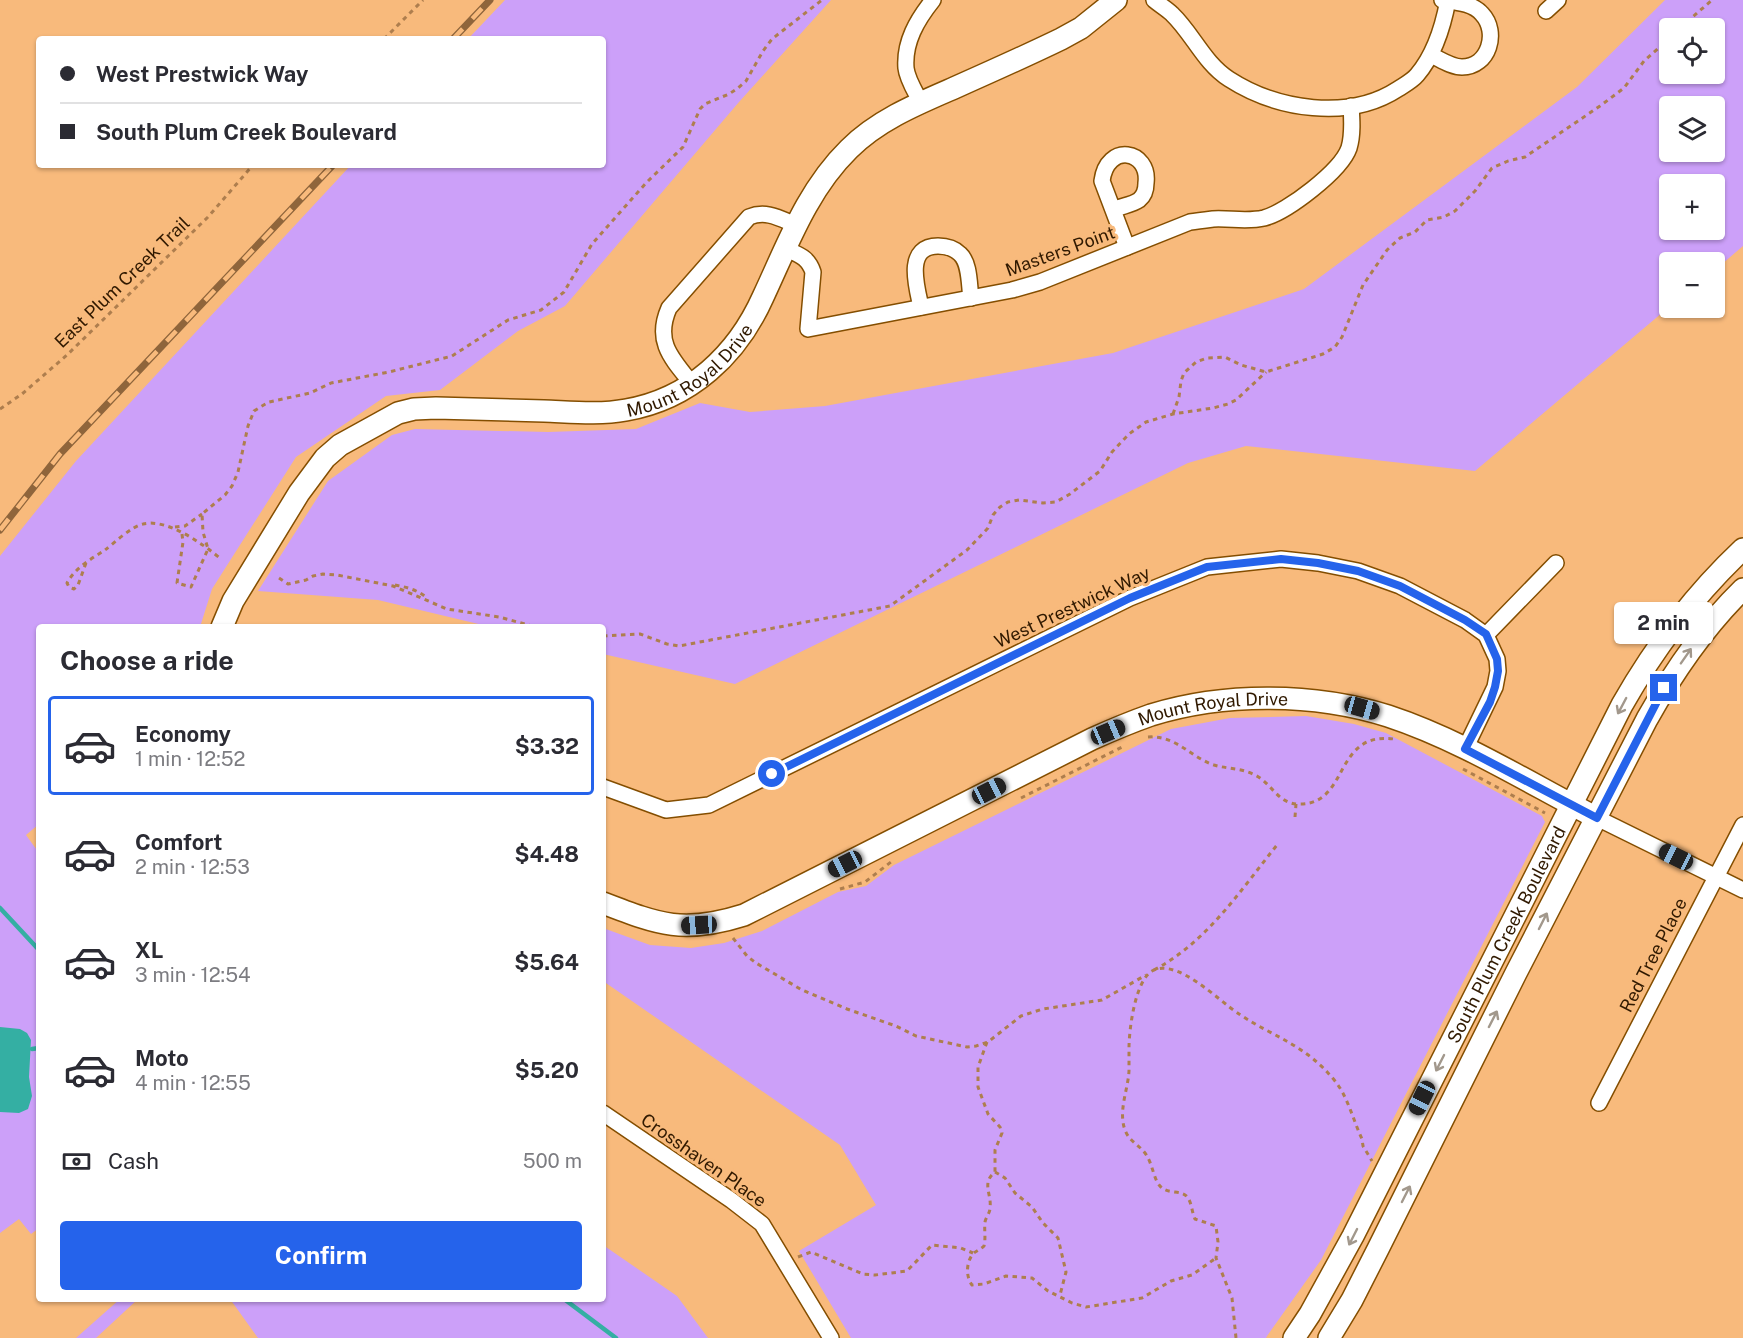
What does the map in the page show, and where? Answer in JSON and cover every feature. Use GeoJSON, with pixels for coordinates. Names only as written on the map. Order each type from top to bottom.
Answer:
{"type":"FeatureCollection","features":[{"type":"Feature","properties":{"kind":"street"},"geometry":{"type":"LineString","coordinates":[[921,103],[906,70],[908,42],[921,14],[933,0]]}},
{"type":"Feature","properties":{"kind":"street","name":"Mount Royal Drive"},"geometry":{"type":"LineString","coordinates":[[223,624],[233,601],[313,472],[340,445],[381,421],[406,411],[436,408],[597,412],[624,410],[651,404],[693,385],[718,364],[746,329],[759,308],[796,225],[813,195],[831,169],[850,148],[874,128],[921,103],[1081,28],[1116,0]]}},
{"type":"Feature","properties":{"kind":"street"},"geometry":{"type":"LineString","coordinates":[[1154,0],[1173,15],[1207,58],[1227,78],[1260,96],[1297,104],[1330,109],[1372,102],[1415,77],[1431,55],[1442,26],[1446,0],[1465,4],[1483,14],[1492,36],[1482,59],[1472,65],[1462,67],[1454,66],[1431,55]]}},
{"type":"Feature","properties":{"kind":"street"},"geometry":{"type":"LineString","coordinates":[[1546,11],[1558,0]]}},
{"type":"Feature","properties":{"kind":"street","name":"Masters Point"},"geometry":{"type":"LineString","coordinates":[[786,249],[805,258],[813,272],[808,329],[972,298],[1040,282],[1190,222],[1212,219],[1265,218],[1283,210],[1338,166],[1349,149],[1352,129],[1351,106]]}},
{"type":"Feature","properties":{"kind":"street"},"geometry":{"type":"LineString","coordinates":[[1113,210],[1127,247]]}},
{"type":"Feature","properties":{"kind":"street"},"geometry":{"type":"LineString","coordinates":[[693,385],[665,347],[664,320],[669,308],[749,217],[759,213],[770,214],[796,225]]}},
{"type":"Feature","properties":{"kind":"street"},"geometry":{"type":"LineString","coordinates":[[921,307],[915,279],[915,266],[921,253],[934,246],[948,247],[960,254],[967,267],[972,298]]}},
{"type":"Feature","properties":{"kind":"street","name":"South Plum Creek Boulevard"},"geometry":{"type":"LineString","coordinates":[[1294,1338],[1311,1314],[1353,1236],[1640,674],[1676,622],[1712,580],[1743,549]]}},
{"type":"Feature","properties":{"kind":"street","name":"West Prestwick Way"},"geometry":{"type":"LineString","coordinates":[[606,788],[666,810],[709,805],[1130,598],[1207,567],[1281,559],[1358,571],[1400,586],[1465,620],[1486,634]]}},
{"type":"Feature","properties":{"kind":"street"},"geometry":{"type":"LineString","coordinates":[[1464,759],[1490,702],[1498,671],[1497,659],[1486,634],[1556,563]]}},
{"type":"Feature","properties":{"kind":"street","name":"South Plum Creek Boulevard"},"geometry":{"type":"LineString","coordinates":[[1329,1338],[1373,1259],[1516,973],[1664,688],[1698,639],[1743,589]]}},
{"type":"Feature","properties":{"kind":"street","name":"Mount Royal Drive"},"geometry":{"type":"LineString","coordinates":[[606,904],[658,923],[681,926],[721,922],[744,915],[1092,739],[1152,715],[1191,706],[1241,699],[1270,698],[1333,703],[1390,717],[1464,759],[1597,818]]}},
{"type":"Feature","properties":{"kind":"street"},"geometry":{"type":"LineString","coordinates":[[1597,818],[1743,890]]}},
{"type":"Feature","properties":{"kind":"street","name":"Red Tree Place"},"geometry":{"type":"LineString","coordinates":[[1599,1103],[1743,825]]}},
{"type":"Feature","properties":{"kind":"street","name":"Crosshaven Place"},"geometry":{"type":"LineString","coordinates":[[606,1115],[731,1200],[762,1224],[831,1338]]}},
{"type":"Feature","properties":{"kind":"path"},"geometry":{"type":"LineString","coordinates":[[387,36],[423,0]]}},
{"type":"Feature","properties":{"kind":"path"},"geometry":{"type":"LineString","coordinates":[[86,563],[78,585],[74,589],[69,587],[67,583],[70,577],[86,563],[142,524],[185,526],[225,495],[238,472],[248,426],[254,411],[269,402],[310,393],[331,383],[389,372],[452,356],[508,320],[541,310],[564,292],[592,244],[646,183],[683,147],[700,109],[705,104],[729,94],[746,81],[772,39],[822,0]]}},
{"type":"Feature","properties":{"kind":"path"},"geometry":{"type":"LineString","coordinates":[[1691,18],[1712,0]]}},
{"type":"Feature","properties":{"kind":"path"},"geometry":{"type":"LineString","coordinates":[[606,636],[640,634],[679,646],[890,606],[967,550],[988,528],[993,515],[1008,502],[1056,501],[1070,494],[1100,471],[1112,452],[1129,434],[1146,422],[1173,414],[1227,404],[1236,400],[1266,372],[1323,354],[1335,347],[1342,337],[1363,285],[1387,250],[1400,238],[1415,232],[1427,220],[1444,217],[1455,211],[1475,191],[1492,168],[1508,160],[1525,157],[1600,106],[1624,88],[1644,61],[1659,48]]}},
{"type":"Feature","properties":{"kind":"path","name":"East Plum Creek Trail"},"geometry":{"type":"LineString","coordinates":[[0,409],[22,394],[67,355],[208,217],[250,168]]}},
{"type":"Feature","properties":{"kind":"path"},"geometry":{"type":"LineString","coordinates":[[1173,414],[1184,373],[1196,362],[1207,358],[1225,357],[1241,365],[1266,372]]}},
{"type":"Feature","properties":{"kind":"path"},"geometry":{"type":"LineString","coordinates":[[182,534],[183,542],[177,583],[191,587],[208,549],[202,532],[202,514]]}},
{"type":"Feature","properties":{"kind":"path"},"geometry":{"type":"LineString","coordinates":[[173,527],[221,559]]}},
{"type":"Feature","properties":{"kind":"path"},"geometry":{"type":"LineString","coordinates":[[279,578],[288,584],[323,574],[387,585],[447,609],[499,617],[525,624]]}},
{"type":"Feature","properties":{"kind":"path"},"geometry":{"type":"LineString","coordinates":[[1148,737],[1166,738],[1215,766],[1255,775],[1284,801],[1296,804],[1313,803],[1323,798],[1330,791],[1346,761],[1365,743],[1387,738],[1397,739]]}},
{"type":"Feature","properties":{"kind":"path"},"geometry":{"type":"LineString","coordinates":[[1013,801],[1127,745]]}},
{"type":"Feature","properties":{"kind":"path"},"geometry":{"type":"LineString","coordinates":[[1464,759],[1547,814]]}},
{"type":"Feature","properties":{"kind":"path"},"geometry":{"type":"LineString","coordinates":[[1295,817],[1296,804]]}},
{"type":"Feature","properties":{"kind":"path"},"geometry":{"type":"LineString","coordinates":[[742,935],[734,938],[747,956],[756,963],[788,982],[847,1010],[896,1026],[916,1036],[956,1046],[976,1046],[988,1042],[1021,1016],[1043,1009],[1102,1000],[1179,956],[1192,945],[1247,884],[1277,845]]}},
{"type":"Feature","properties":{"kind":"path"},"geometry":{"type":"LineString","coordinates":[[833,891],[865,882],[896,859]]}},
{"type":"Feature","properties":{"kind":"path"},"geometry":{"type":"LineString","coordinates":[[1236,1338],[1232,1298],[1216,1258],[1218,1242],[1216,1226],[1195,1220],[1185,1194],[1160,1187],[1149,1159],[1139,1146],[1130,1140],[1124,1127],[1122,1117],[1129,1071],[1129,1037],[1134,1009],[1142,985],[1153,971],[1170,970],[1192,978],[1238,1013],[1298,1046],[1316,1060],[1338,1084],[1363,1146],[1374,1164]]}},
{"type":"Feature","properties":{"kind":"path"},"geometry":{"type":"LineString","coordinates":[[988,1042],[978,1067],[978,1087],[988,1114],[1000,1127],[1002,1133],[995,1150],[995,1172],[988,1180],[990,1208],[985,1222],[986,1239],[980,1250],[973,1253],[969,1262],[969,1281],[972,1285],[984,1284],[1006,1276],[1032,1278],[1048,1291],[1086,1307],[1142,1298],[1171,1281],[1192,1275],[1216,1258]]}},
{"type":"Feature","properties":{"kind":"path"},"geometry":{"type":"LineString","coordinates":[[995,1172],[1005,1178],[1015,1193],[1032,1207],[1043,1223],[1058,1238],[1066,1272],[1059,1295]]}},
{"type":"Feature","properties":{"kind":"path"},"geometry":{"type":"LineString","coordinates":[[786,1264],[811,1252],[863,1274],[875,1275],[907,1271],[932,1245],[961,1248],[973,1253]]}},
{"type":"Feature","properties":{"kind":"shaded area"},"geometry":{"type":"Polygon","coordinates":[[[505,0],[831,0],[739,102],[565,306],[518,331],[440,390],[386,396],[296,457],[212,589],[201,624],[36,624],[36,827],[26,835],[36,849],[36,1230],[31,1234],[19,1219],[0,1233],[0,556],[76,461],[348,168],[606,168],[606,36],[471,36],[505,0]]]}},
{"type":"Feature","properties":{"kind":"shaded area"},"geometry":{"type":"Polygon","coordinates":[[[1665,0],[1743,0],[1743,246],[1725,261],[1725,252],[1659,252],[1659,315],[1475,471],[1246,446],[1188,463],[735,684],[606,655],[606,624],[478,624],[378,600],[258,591],[328,481],[392,435],[415,429],[548,432],[636,429],[700,403],[750,412],[825,406],[1113,353],[1304,289],[1577,87],[1665,0]]]}},
{"type":"Feature","properties":{"kind":"shaded area"},"geometry":{"type":"Polygon","coordinates":[[[1306,716],[1354,724],[1386,733],[1542,816],[1545,822],[1321,1260],[1266,1338],[851,1338],[799,1251],[876,1205],[840,1145],[606,983],[606,929],[650,945],[691,948],[724,943],[762,931],[838,892],[866,886],[894,865],[1171,729],[1230,718],[1306,716]]]}},
{"type":"Feature","properties":{"kind":"shaded area"},"geometry":{"type":"Polygon","coordinates":[[[606,1247],[677,1296],[708,1338],[258,1338],[232,1302],[606,1302],[606,1247]]]}},
{"type":"Feature","properties":{"kind":"shaded area"},"geometry":{"type":"Polygon","coordinates":[[[117,1302],[135,1302],[96,1338],[76,1338],[117,1302]]]}},
{"type":"Feature","properties":{"kind":"water"},"geometry":{"type":"Polygon","coordinates":[[[0,1027],[20,1029],[27,1033],[31,1040],[29,1077],[32,1096],[28,1109],[19,1113],[0,1112],[0,1027]]]}},
{"type":"Feature","properties":{"kind":"waterway"},"geometry":{"type":"LineString","coordinates":[[0,908],[36,947]]}},
{"type":"Feature","properties":{"kind":"waterway"},"geometry":{"type":"LineString","coordinates":[[32,1049],[36,1048]]}},
{"type":"Feature","properties":{"kind":"waterway"},"geometry":{"type":"LineString","coordinates":[[568,1302],[616,1338]]}},
{"type":"Feature","properties":{"kind":"railway"},"geometry":{"type":"LineString","coordinates":[[456,36],[490,0]]}},
{"type":"Feature","properties":{"kind":"railway"},"geometry":{"type":"LineString","coordinates":[[0,530],[60,454],[330,168]]}},
{"type":"Feature","properties":{"kind":"route"},"geometry":{"type":"LineString","coordinates":[[772,774],[1130,598],[1207,567],[1281,559],[1358,571],[1400,586],[1465,620],[1486,634],[1497,659],[1498,671],[1490,702],[1465,749],[1597,818],[1664,688]]}}]}
